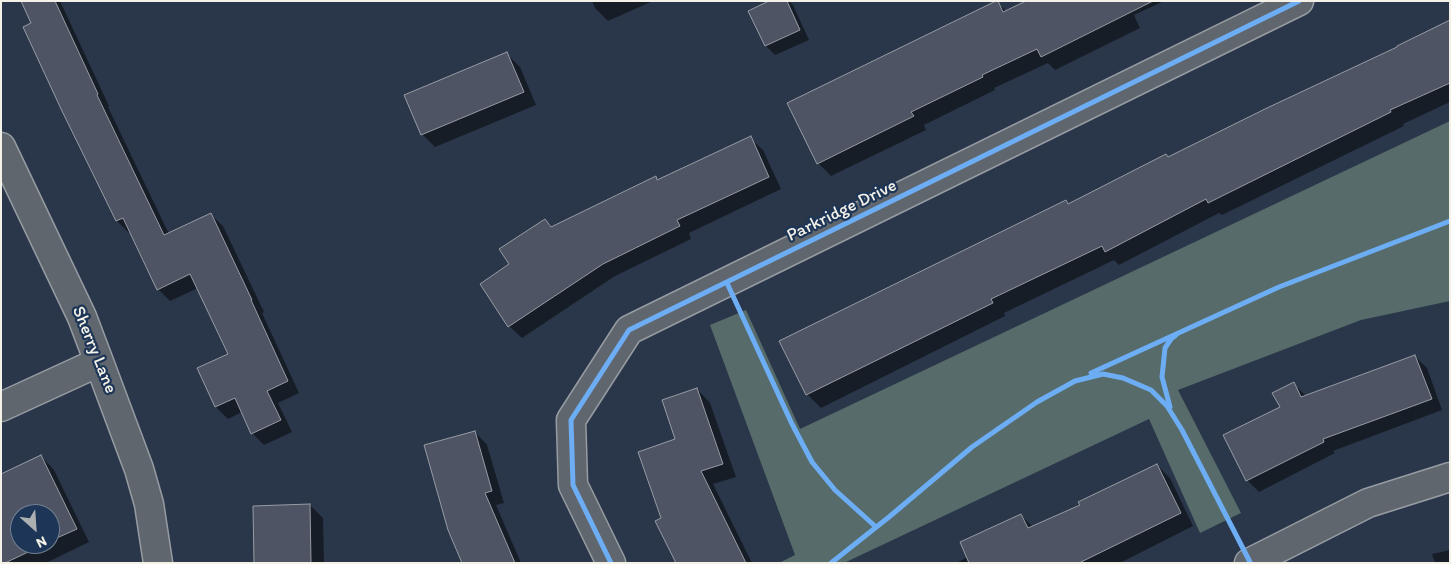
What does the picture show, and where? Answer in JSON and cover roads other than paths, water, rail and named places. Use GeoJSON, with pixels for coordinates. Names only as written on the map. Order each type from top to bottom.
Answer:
{"type":"FeatureCollection","features":[{"type":"Feature","properties":{"kind":"street","name":"Parkridge Drive"},"geometry":{"type":"LineString","coordinates":[[612,563],[573,484],[571,420],[629,330],[1299,1]]}},
{"type":"Feature","properties":{"kind":"street","name":"Sherry Lane"},"geometry":{"type":"LineString","coordinates":[[1,147],[82,318],[100,362],[139,469],[149,504],[158,563]]}},
{"type":"Feature","properties":{"kind":"street"},"geometry":{"type":"LineString","coordinates":[[1,407],[100,362]]}},
{"type":"Feature","properties":{"kind":"street"},"geometry":{"type":"LineString","coordinates":[[1249,563],[1368,503],[1450,477]]}}]}
